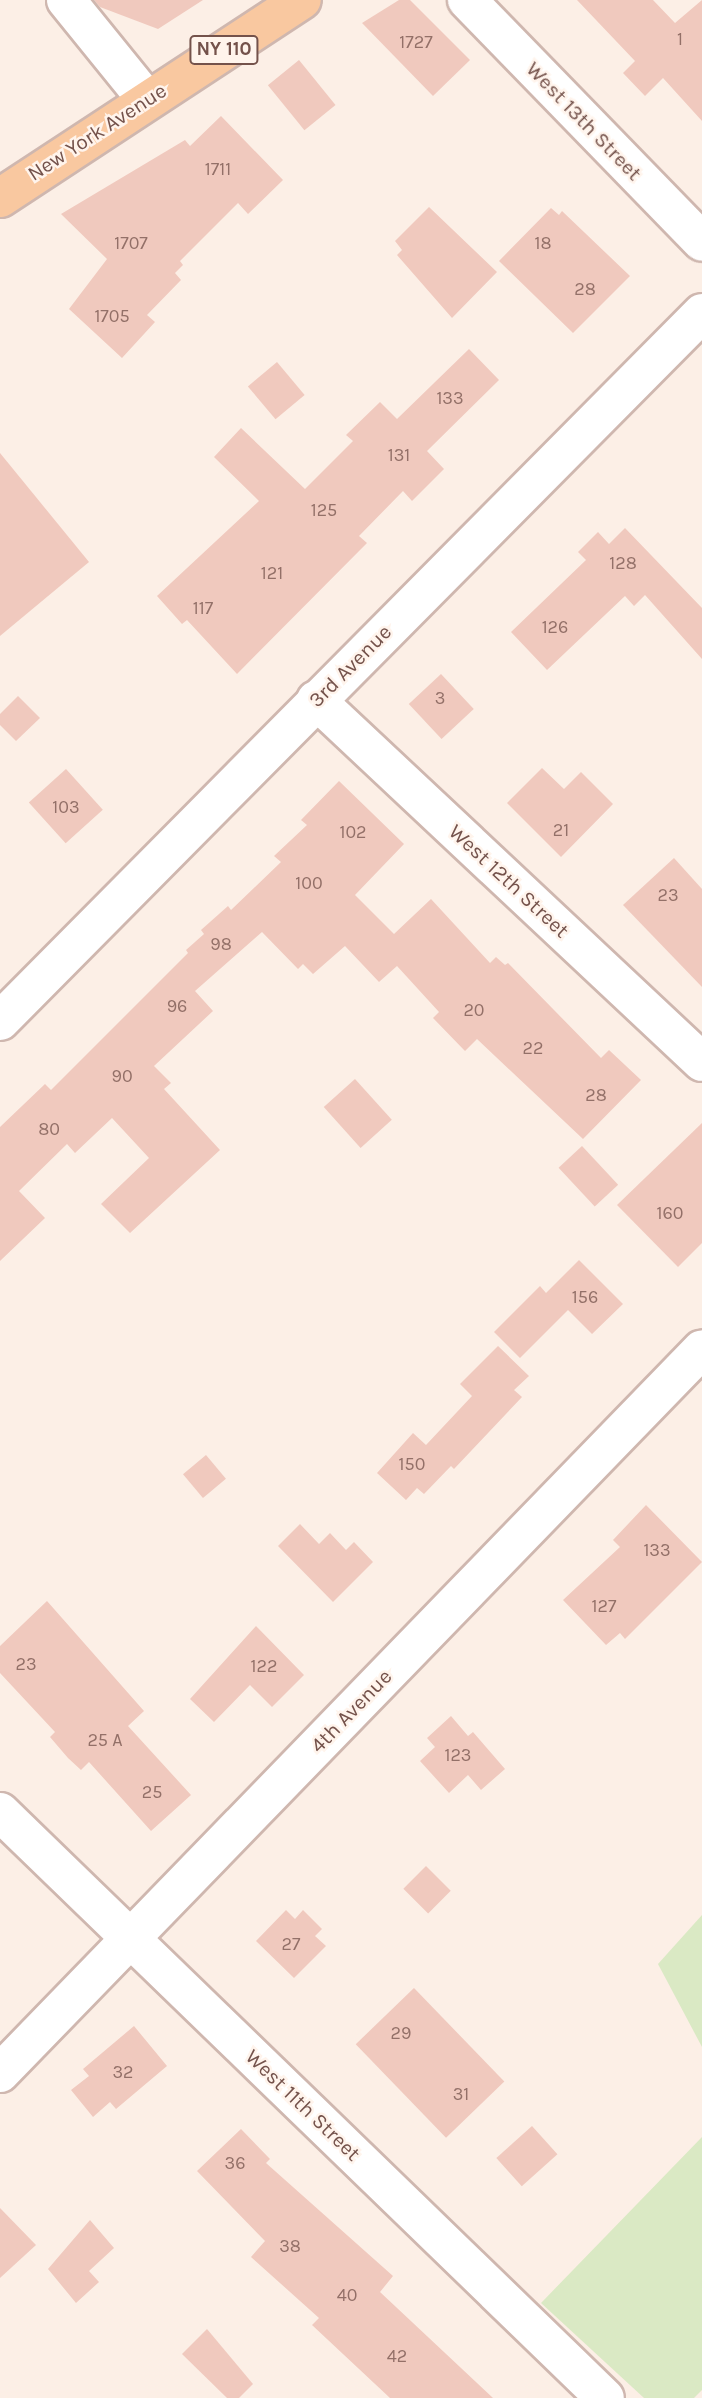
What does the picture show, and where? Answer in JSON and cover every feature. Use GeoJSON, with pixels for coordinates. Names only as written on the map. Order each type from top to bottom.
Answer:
{"type":"FeatureCollection","features":[{"type":"Feature","properties":{"kind":"main road","name":"New York Avenue"},"geometry":{"type":"LineString","coordinates":[[0,198],[302,0]]}},
{"type":"Feature","properties":{"kind":"street"},"geometry":{"type":"LineString","coordinates":[[66,0],[147,100]]}},
{"type":"Feature","properties":{"kind":"street","name":"West 13th Street"},"geometry":{"type":"LineString","coordinates":[[467,0],[702,242]]}},
{"type":"Feature","properties":{"kind":"street","name":"3rd Avenue"},"geometry":{"type":"LineString","coordinates":[[0,1021],[702,313]]}},
{"type":"Feature","properties":{"kind":"street","name":"West 12th Street"},"geometry":{"type":"LineString","coordinates":[[316,700],[702,1062]]}},
{"type":"Feature","properties":{"kind":"street","name":"4th Avenue"},"geometry":{"type":"LineString","coordinates":[[0,2073],[702,1349]]}},
{"type":"Feature","properties":{"kind":"street","name":"West 11th Street"},"geometry":{"type":"LineString","coordinates":[[0,1812],[605,2398]]}},
{"type":"Feature","properties":{"kind":"green space"},"geometry":{"type":"Polygon","coordinates":[[[702,1915],[702,2047],[658,1964],[702,1915]]]}},
{"type":"Feature","properties":{"kind":"green space"},"geometry":{"type":"Polygon","coordinates":[[[702,2137],[702,2390],[694,2398],[644,2398],[541,2303],[702,2137]]]}},
{"type":"Feature","properties":{"kind":"building"},"geometry":{"type":"Polygon","coordinates":[[[94,0],[203,0],[158,29],[100,7],[94,0]]]}},
{"type":"Feature","properties":{"kind":"building"},"geometry":{"type":"Polygon","coordinates":[[[399,0],[410,0],[470,60],[433,96],[362,23],[399,0]]]}},
{"type":"Feature","properties":{"kind":"building"},"geometry":{"type":"Polygon","coordinates":[[[577,0],[653,0],[675,23],[702,0],[702,121],[663,78],[645,96],[623,73],[635,61],[577,0]]]}},
{"type":"Feature","properties":{"kind":"building"},"geometry":{"type":"Polygon","coordinates":[[[299,60],[336,105],[304,130],[268,85],[299,60]]]}},
{"type":"Feature","properties":{"kind":"building"},"geometry":{"type":"Polygon","coordinates":[[[221,116],[283,180],[248,214],[238,203],[180,261],[183,265],[175,273],[181,280],[147,315],[155,322],[122,358],[69,309],[107,259],[61,214],[185,140],[190,146],[221,116]]]}},
{"type":"Feature","properties":{"kind":"building"},"geometry":{"type":"Polygon","coordinates":[[[429,207],[497,272],[452,318],[397,255],[402,250],[395,241],[429,207]]]}},
{"type":"Feature","properties":{"kind":"building"},"geometry":{"type":"Polygon","coordinates":[[[551,208],[559,215],[562,211],[630,276],[573,333],[499,261],[551,208]]]}},
{"type":"Feature","properties":{"kind":"building"},"geometry":{"type":"Polygon","coordinates":[[[469,349],[499,380],[427,451],[444,469],[412,501],[403,491],[359,536],[367,543],[237,674],[187,620],[182,624],[157,596],[259,501],[214,457],[241,428],[305,489],[353,441],[346,435],[380,402],[397,419],[469,349]]]}},
{"type":"Feature","properties":{"kind":"building"},"geometry":{"type":"Polygon","coordinates":[[[277,362],[305,395],[276,419],[248,386],[277,362]]]}},
{"type":"Feature","properties":{"kind":"building"},"geometry":{"type":"Polygon","coordinates":[[[0,453],[89,562],[0,636],[0,453]]]}},
{"type":"Feature","properties":{"kind":"building"},"geometry":{"type":"Polygon","coordinates":[[[625,528],[702,608],[702,659],[645,595],[634,606],[625,596],[547,670],[511,632],[586,560],[578,552],[598,532],[609,544],[625,528]]]}},
{"type":"Feature","properties":{"kind":"building"},"geometry":{"type":"Polygon","coordinates":[[[441,674],[474,709],[442,739],[409,704],[441,674]]]}},
{"type":"Feature","properties":{"kind":"building"},"geometry":{"type":"Polygon","coordinates":[[[18,696],[40,718],[16,741],[0,725],[0,714],[18,696]]]}},
{"type":"Feature","properties":{"kind":"building"},"geometry":{"type":"Polygon","coordinates":[[[542,768],[564,789],[581,772],[613,804],[561,857],[507,803],[542,768]]]}},
{"type":"Feature","properties":{"kind":"building"},"geometry":{"type":"Polygon","coordinates":[[[66,769],[103,810],[66,843],[29,802],[66,769]]]}},
{"type":"Feature","properties":{"kind":"building"},"geometry":{"type":"Polygon","coordinates":[[[339,781],[404,844],[355,895],[394,934],[431,899],[490,963],[496,957],[505,965],[508,963],[601,1058],[609,1050],[641,1080],[583,1139],[477,1039],[465,1051],[433,1018],[439,1012],[397,966],[379,982],[345,946],[313,974],[303,964],[298,969],[262,932],[195,991],[213,1011],[154,1066],[171,1083],[164,1089],[220,1150],[130,1233],[101,1204],[149,1158],[112,1118],[75,1153],[67,1144],[19,1191],[45,1218],[0,1261],[0,1127],[45,1084],[51,1090],[188,953],[186,950],[204,934],[201,930],[228,906],[231,910],[281,862],[274,856],[307,825],[301,820],[339,781]]]}},
{"type":"Feature","properties":{"kind":"building"},"geometry":{"type":"Polygon","coordinates":[[[674,858],[702,889],[702,987],[623,905],[674,858]]]}},
{"type":"Feature","properties":{"kind":"building"},"geometry":{"type":"Polygon","coordinates":[[[355,1079],[392,1120],[361,1148],[324,1107],[355,1079]]]}},
{"type":"Feature","properties":{"kind":"building"},"geometry":{"type":"Polygon","coordinates":[[[702,1123],[702,1243],[678,1267],[617,1205],[702,1123]]]}},
{"type":"Feature","properties":{"kind":"building"},"geometry":{"type":"Polygon","coordinates":[[[582,1146],[618,1185],[595,1207],[559,1168],[582,1146]]]}},
{"type":"Feature","properties":{"kind":"building"},"geometry":{"type":"Polygon","coordinates":[[[579,1260],[623,1304],[592,1334],[568,1310],[520,1358],[494,1332],[540,1286],[546,1293],[579,1260]]]}},
{"type":"Feature","properties":{"kind":"building"},"geometry":{"type":"Polygon","coordinates":[[[498,1346],[529,1376],[514,1390],[522,1397],[454,1469],[451,1466],[424,1494],[417,1488],[406,1500],[377,1473],[413,1433],[426,1445],[472,1396],[460,1384],[498,1346]]]}},
{"type":"Feature","properties":{"kind":"building"},"geometry":{"type":"Polygon","coordinates":[[[206,1455],[226,1479],[203,1498],[183,1474],[206,1455]]]}},
{"type":"Feature","properties":{"kind":"building"},"geometry":{"type":"Polygon","coordinates":[[[646,1505],[702,1562],[625,1639],[620,1633],[606,1645],[563,1600],[620,1547],[613,1540],[646,1505]]]}},
{"type":"Feature","properties":{"kind":"building"},"geometry":{"type":"Polygon","coordinates":[[[300,1524],[319,1544],[330,1533],[346,1550],[354,1542],[373,1562],[333,1602],[278,1546],[300,1524]]]}},
{"type":"Feature","properties":{"kind":"building"},"geometry":{"type":"Polygon","coordinates":[[[47,1601],[144,1711],[128,1726],[191,1795],[151,1831],[89,1762],[81,1770],[68,1758],[50,1737],[55,1732],[0,1673],[0,1646],[47,1601]]]}},
{"type":"Feature","properties":{"kind":"building"},"geometry":{"type":"Polygon","coordinates":[[[256,1626],[304,1675],[272,1707],[250,1685],[214,1722],[190,1699],[256,1626]]]}},
{"type":"Feature","properties":{"kind":"building"},"geometry":{"type":"Polygon","coordinates":[[[451,1716],[468,1736],[473,1732],[505,1769],[481,1790],[468,1775],[449,1793],[420,1761],[435,1747],[427,1738],[451,1716]]]}},
{"type":"Feature","properties":{"kind":"building"},"geometry":{"type":"Polygon","coordinates":[[[426,1866],[451,1891],[428,1913],[403,1889],[426,1866]]]}},
{"type":"Feature","properties":{"kind":"building"},"geometry":{"type":"Polygon","coordinates":[[[286,1910],[295,1919],[303,1910],[322,1929],[315,1936],[326,1946],[294,1978],[256,1941],[286,1910]]]}},
{"type":"Feature","properties":{"kind":"building"},"geometry":{"type":"Polygon","coordinates":[[[414,1988],[504,2082],[446,2138],[356,2044],[414,1988]]]}},
{"type":"Feature","properties":{"kind":"building"},"geometry":{"type":"Polygon","coordinates":[[[134,2026],[167,2066],[116,2109],[110,2102],[93,2117],[71,2090],[89,2076],[83,2069],[134,2026]]]}},
{"type":"Feature","properties":{"kind":"building"},"geometry":{"type":"Polygon","coordinates":[[[532,2126],[557,2154],[522,2186],[496,2158],[532,2126]]]}},
{"type":"Feature","properties":{"kind":"building"},"geometry":{"type":"Polygon","coordinates":[[[241,2129],[270,2159],[266,2163],[393,2276],[380,2292],[493,2398],[390,2398],[312,2325],[319,2318],[251,2257],[265,2241],[197,2171],[241,2129]]]}},
{"type":"Feature","properties":{"kind":"building"},"geometry":{"type":"Polygon","coordinates":[[[0,2208],[36,2245],[0,2278],[0,2208]]]}},
{"type":"Feature","properties":{"kind":"building"},"geometry":{"type":"Polygon","coordinates":[[[90,2220],[114,2248],[89,2271],[99,2282],[76,2303],[48,2269],[90,2220]]]}},
{"type":"Feature","properties":{"kind":"building"},"geometry":{"type":"Polygon","coordinates":[[[207,2329],[253,2384],[239,2398],[227,2398],[182,2354],[207,2329]]]}}]}
